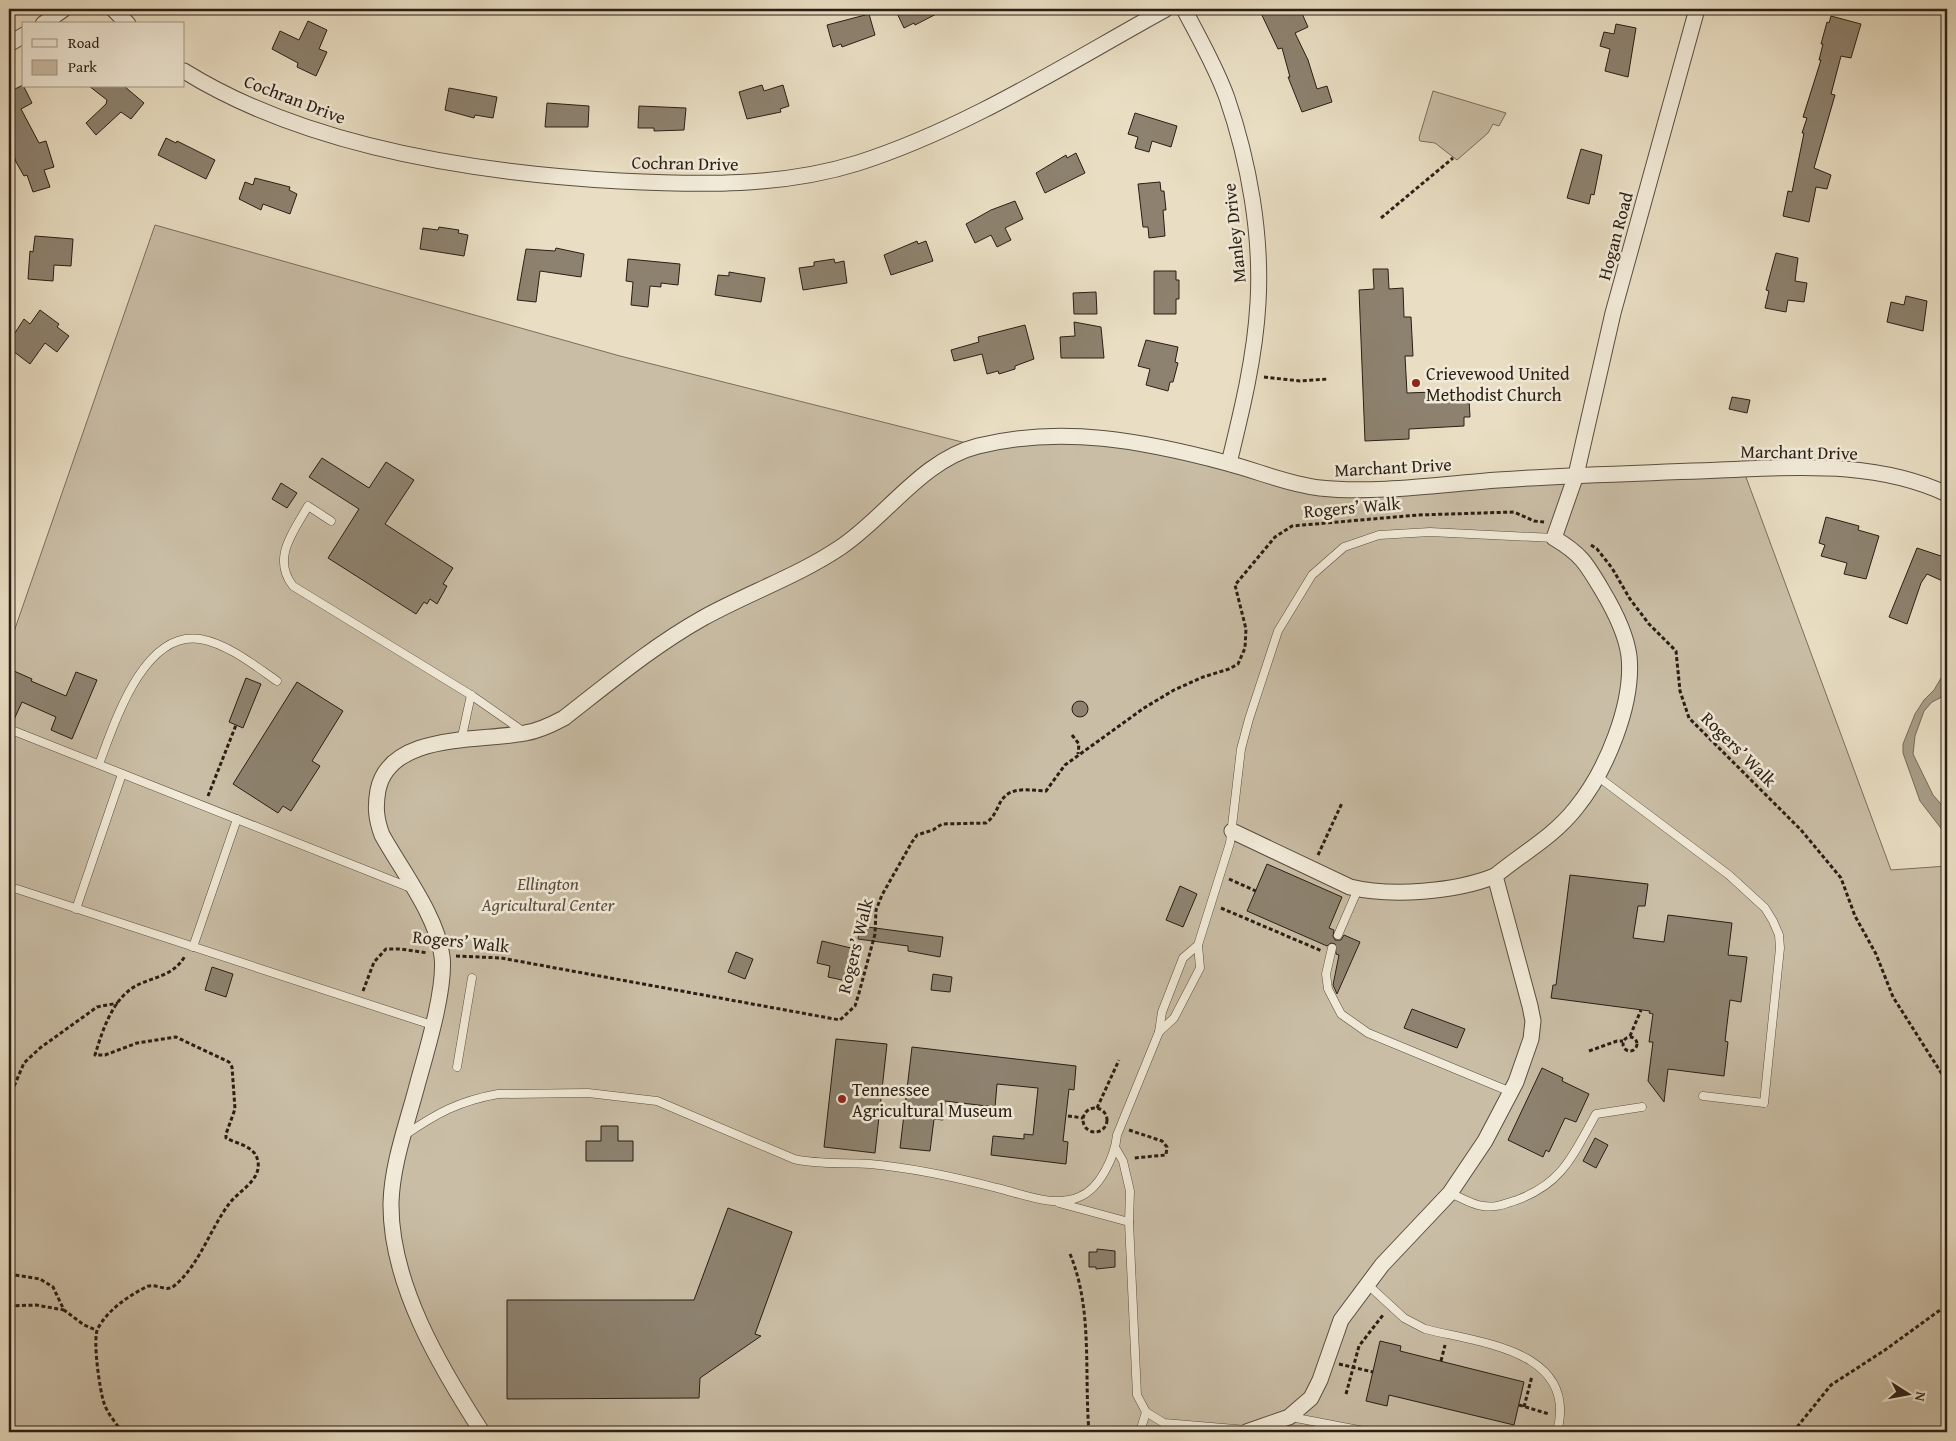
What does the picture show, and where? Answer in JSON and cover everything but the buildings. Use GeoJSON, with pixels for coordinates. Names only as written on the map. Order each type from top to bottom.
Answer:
{"type":"FeatureCollection","features":[{"type":"Feature","properties":{"kind":"street"},"geometry":{"type":"LineString","coordinates":[[46,22],[64,9]]}},
{"type":"Feature","properties":{"kind":"street"},"geometry":{"type":"LineString","coordinates":[[113,9],[126,22]]}},
{"type":"Feature","properties":{"kind":"street","name":"Cochran Drive"},"geometry":{"type":"LineString","coordinates":[[185,72],[226,93],[311,128],[373,147],[423,158],[573,178],[724,184],[822,172],[855,164],[900,148],[1013,94],[1166,9]]}},
{"type":"Feature","properties":{"kind":"street","name":"Manley Drive"},"geometry":{"type":"LineString","coordinates":[[1184,9],[1226,97],[1245,164],[1258,258],[1256,322],[1249,374],[1230,463]]}},
{"type":"Feature","properties":{"kind":"street","name":"Hogan Road"},"geometry":{"type":"LineString","coordinates":[[1554,538],[1576,475],[1613,313],[1697,9]]}},
{"type":"Feature","properties":{"kind":"street"},"geometry":{"type":"LineString","coordinates":[[9,44],[22,36]]}},
{"type":"Feature","properties":{"kind":"street","name":"Marchant Drive"},"geometry":{"type":"LineString","coordinates":[[482,1432],[434,1351],[416,1313],[401,1270],[394,1239],[391,1202],[403,1136],[444,973],[436,931],[378,825],[376,805],[381,780],[392,763],[412,750],[461,741],[525,733],[550,726],[564,718],[659,646],[701,619],[818,562],[844,545],[925,474],[951,457],[978,446],[1022,439],[1087,436],[1120,439],[1230,463],[1302,485],[1333,489],[1576,475],[1782,467],[1840,468],[1894,476],[1947,494]]}},
{"type":"Feature","properties":{"kind":"street"},"geometry":{"type":"LineString","coordinates":[[1232,831],[1358,889],[1394,892],[1421,891],[1480,881],[1495,876],[1557,830],[1577,807],[1612,745],[1623,710],[1629,677],[1628,650],[1609,601],[1584,560],[1574,550],[1554,538]]}},
{"type":"Feature","properties":{"kind":"street"},"geometry":{"type":"LineString","coordinates":[[1247,1431],[1289,1417],[1311,1398],[1327,1362],[1337,1328],[1382,1265],[1450,1193],[1485,1142],[1511,1092],[1531,1039],[1533,1021],[1495,876]]}},
{"type":"Feature","properties":{"kind":"lane"},"geometry":{"type":"LineString","coordinates":[[331,521],[308,506],[288,542],[282,560],[283,569],[293,586],[471,695],[525,733]]}},
{"type":"Feature","properties":{"kind":"lane"},"geometry":{"type":"LineString","coordinates":[[1159,1032],[1174,1018],[1200,968],[1198,945],[1221,876],[1232,831],[1241,749],[1278,631],[1312,575],[1333,555],[1355,542],[1379,534],[1430,532],[1554,538]]}},
{"type":"Feature","properties":{"kind":"lane"},"geometry":{"type":"LineString","coordinates":[[99,764],[127,693],[153,659],[174,642],[198,639],[210,642],[254,664],[277,681]]}},
{"type":"Feature","properties":{"kind":"lane"},"geometry":{"type":"LineString","coordinates":[[461,741],[471,695]]}},
{"type":"Feature","properties":{"kind":"lane"},"geometry":{"type":"LineString","coordinates":[[9,729],[413,889]]}},
{"type":"Feature","properties":{"kind":"lane"},"geometry":{"type":"LineString","coordinates":[[76,909],[122,774]]}},
{"type":"Feature","properties":{"kind":"lane"},"geometry":{"type":"LineString","coordinates":[[1596,776],[1736,881],[1765,908],[1779,935],[1778,981],[1764,1103],[1703,1096]]}},
{"type":"Feature","properties":{"kind":"lane"},"geometry":{"type":"LineString","coordinates":[[191,948],[237,819]]}},
{"type":"Feature","properties":{"kind":"lane"},"geometry":{"type":"LineString","coordinates":[[17,889],[191,948],[432,1025]]}},
{"type":"Feature","properties":{"kind":"lane"},"geometry":{"type":"LineString","coordinates":[[1338,935],[1358,889]]}},
{"type":"Feature","properties":{"kind":"lane"},"geometry":{"type":"LineString","coordinates":[[1052,1202],[1072,1199],[1090,1192],[1116,1149],[1120,1127],[1159,1032],[1162,1012],[1183,958],[1198,945]]}},
{"type":"Feature","properties":{"kind":"lane"},"geometry":{"type":"LineString","coordinates":[[1331,951],[1326,974],[1328,990],[1341,1014],[1368,1033],[1511,1092]]}},
{"type":"Feature","properties":{"kind":"lane"},"geometry":{"type":"LineString","coordinates":[[457,1067],[472,978]]}},
{"type":"Feature","properties":{"kind":"lane"},"geometry":{"type":"LineString","coordinates":[[403,1136],[446,1108],[484,1097],[498,1094],[597,1094],[663,1103],[794,1159],[904,1168],[960,1178],[1129,1222]]}},
{"type":"Feature","properties":{"kind":"lane"},"geometry":{"type":"LineString","coordinates":[[1450,1193],[1481,1206],[1501,1206],[1529,1195],[1540,1190],[1561,1172],[1596,1114],[1642,1107]]}},
{"type":"Feature","properties":{"kind":"lane"},"geometry":{"type":"LineString","coordinates":[[1116,1149],[1123,1161],[1130,1191],[1129,1222],[1138,1395],[1146,1412],[1164,1423],[1247,1431]]}},
{"type":"Feature","properties":{"kind":"lane"},"geometry":{"type":"LineString","coordinates":[[1367,1284],[1412,1323],[1448,1335],[1515,1351],[1535,1362],[1556,1389],[1560,1417],[1558,1432]]}},
{"type":"Feature","properties":{"kind":"lane"},"geometry":{"type":"LineString","coordinates":[[1140,1432],[1146,1412]]}},
{"type":"Feature","properties":{"kind":"lane"},"geometry":{"type":"LineString","coordinates":[[1289,1417],[1369,1432]]}},
{"type":"Feature","properties":{"kind":"path"},"geometry":{"type":"LineString","coordinates":[[1381,218],[1453,158]]}},
{"type":"Feature","properties":{"kind":"path"},"geometry":{"type":"LineString","coordinates":[[1249,374],[1300,381],[1328,379]]}},
{"type":"Feature","properties":{"kind":"path","name":"Rogers’ Walk"},"geometry":{"type":"LineString","coordinates":[[360,1002],[374,962],[386,949],[401,949],[442,956],[501,958],[840,1020],[855,1006],[875,934],[876,910],[882,895],[917,835],[948,822],[986,823],[993,816],[1002,796],[1014,791],[1046,791],[1065,765],[1144,708],[1174,690],[1238,664],[1244,648],[1246,629],[1235,585],[1275,538],[1292,526],[1418,515],[1514,512],[1534,521],[1559,523]]}},
{"type":"Feature","properties":{"kind":"path","name":"Rogers’ Walk"},"geometry":{"type":"LineString","coordinates":[[1589,544],[1597,549],[1612,568],[1630,599],[1649,624],[1676,652],[1680,691],[1689,718],[1801,830],[1841,878],[1854,916],[1876,954],[1894,997],[1947,1082]]}},
{"type":"Feature","properties":{"kind":"path"},"geometry":{"type":"LineString","coordinates":[[204,806],[236,725]]}},
{"type":"Feature","properties":{"kind":"path"},"geometry":{"type":"LineString","coordinates":[[1072,734],[1079,744],[1078,756]]}},
{"type":"Feature","properties":{"kind":"path"},"geometry":{"type":"LineString","coordinates":[[1312,869],[1342,803]]}},
{"type":"Feature","properties":{"kind":"path"},"geometry":{"type":"LineString","coordinates":[[1221,876],[1256,891]]}},
{"type":"Feature","properties":{"kind":"path"},"geometry":{"type":"LineString","coordinates":[[1212,904],[1331,951]]}},
{"type":"Feature","properties":{"kind":"path"},"geometry":{"type":"LineString","coordinates":[[122,1432],[104,1404],[96,1344],[96,1330],[124,1299],[148,1286],[168,1289],[174,1287],[187,1272],[217,1221],[258,1170],[258,1160],[253,1151],[229,1140],[226,1134],[235,1109],[232,1067],[229,1062],[176,1037],[137,1043],[105,1055],[95,1055],[103,1030],[124,994],[134,987],[178,968],[191,948]]}},
{"type":"Feature","properties":{"kind":"path"},"geometry":{"type":"LineString","coordinates":[[9,1098],[24,1063],[40,1048],[97,1007],[119,1002]]}},
{"type":"Feature","properties":{"kind":"path"},"geometry":{"type":"LineString","coordinates":[[1590,1050],[1612,1042],[1623,1041],[1630,1036],[1641,1010]]}},
{"type":"Feature","properties":{"kind":"path"},"geometry":{"type":"LineString","coordinates":[[1623,1041],[1626,1050],[1633,1050],[1637,1042],[1635,1038],[1630,1036]]}},
{"type":"Feature","properties":{"kind":"path"},"geometry":{"type":"LineString","coordinates":[[1096,1108],[1105,1113],[1107,1123],[1103,1130],[1094,1132],[1085,1127],[1083,1118],[1088,1111],[1096,1108],[1119,1060]]}},
{"type":"Feature","properties":{"kind":"path"},"geometry":{"type":"LineString","coordinates":[[1068,1116],[1083,1118]]}},
{"type":"Feature","properties":{"kind":"path"},"geometry":{"type":"LineString","coordinates":[[1107,1123],[1166,1143],[1168,1152],[1162,1156],[1142,1157],[1123,1161]]}},
{"type":"Feature","properties":{"kind":"path"},"geometry":{"type":"LineString","coordinates":[[1070,1254],[1077,1271],[1084,1304],[1085,1391],[1089,1432]]}},
{"type":"Feature","properties":{"kind":"path"},"geometry":{"type":"LineString","coordinates":[[9,1274],[40,1279],[53,1287],[64,1310]]}},
{"type":"Feature","properties":{"kind":"path"},"geometry":{"type":"LineString","coordinates":[[9,1286],[14,1274]]}},
{"type":"Feature","properties":{"kind":"path"},"geometry":{"type":"LineString","coordinates":[[1346,1394],[1359,1346],[1391,1304]]}},
{"type":"Feature","properties":{"kind":"path"},"geometry":{"type":"LineString","coordinates":[[9,1306],[36,1305],[64,1310],[96,1330]]}},
{"type":"Feature","properties":{"kind":"path"},"geometry":{"type":"LineString","coordinates":[[1793,1432],[1831,1385],[1885,1350],[1947,1305]]}},
{"type":"Feature","properties":{"kind":"path"},"geometry":{"type":"LineString","coordinates":[[1441,1362],[1448,1335]]}},
{"type":"Feature","properties":{"kind":"path"},"geometry":{"type":"LineString","coordinates":[[1327,1362],[1373,1372]]}},
{"type":"Feature","properties":{"kind":"path"},"geometry":{"type":"LineString","coordinates":[[1524,1407],[1535,1362]]}},
{"type":"Feature","properties":{"kind":"path"},"geometry":{"type":"LineString","coordinates":[[1518,1405],[1560,1417]]}},
{"type":"Feature","properties":{"kind":"green space"},"geometry":{"type":"Polygon","coordinates":[[[1433,91],[1506,113],[1499,126],[1493,124],[1488,133],[1457,160],[1435,143],[1420,141],[1419,138],[1433,91]]]}},
{"type":"Feature","properties":{"kind":"green space","name":"Ellington Agricultural Center"},"geometry":{"type":"Polygon","coordinates":[[[155,225],[620,356],[978,446],[1087,436],[1302,485],[1743,469],[1891,870],[1947,866],[1947,1432],[9,1432],[9,646],[155,225]]]}},
{"type":"Feature","properties":{"kind":"shaded area"},"geometry":{"type":"Polygon","coordinates":[[[1947,668],[1947,685],[1940,698],[1932,702],[1924,711],[1915,736],[1913,754],[1933,795],[1947,811],[1947,836],[1920,801],[1903,753],[1903,744],[1915,714],[1924,700],[1934,690],[1947,668]]]}},
{"type":"Feature","properties":{"kind":"place","name":"Crievewood United Methodist Church"},"geometry":{"type":"Point","coordinates":[1416,383]}},
{"type":"Feature","properties":{"kind":"place","name":"Tennessee Agricultural Museum"},"geometry":{"type":"Point","coordinates":[842,1099]}}]}
